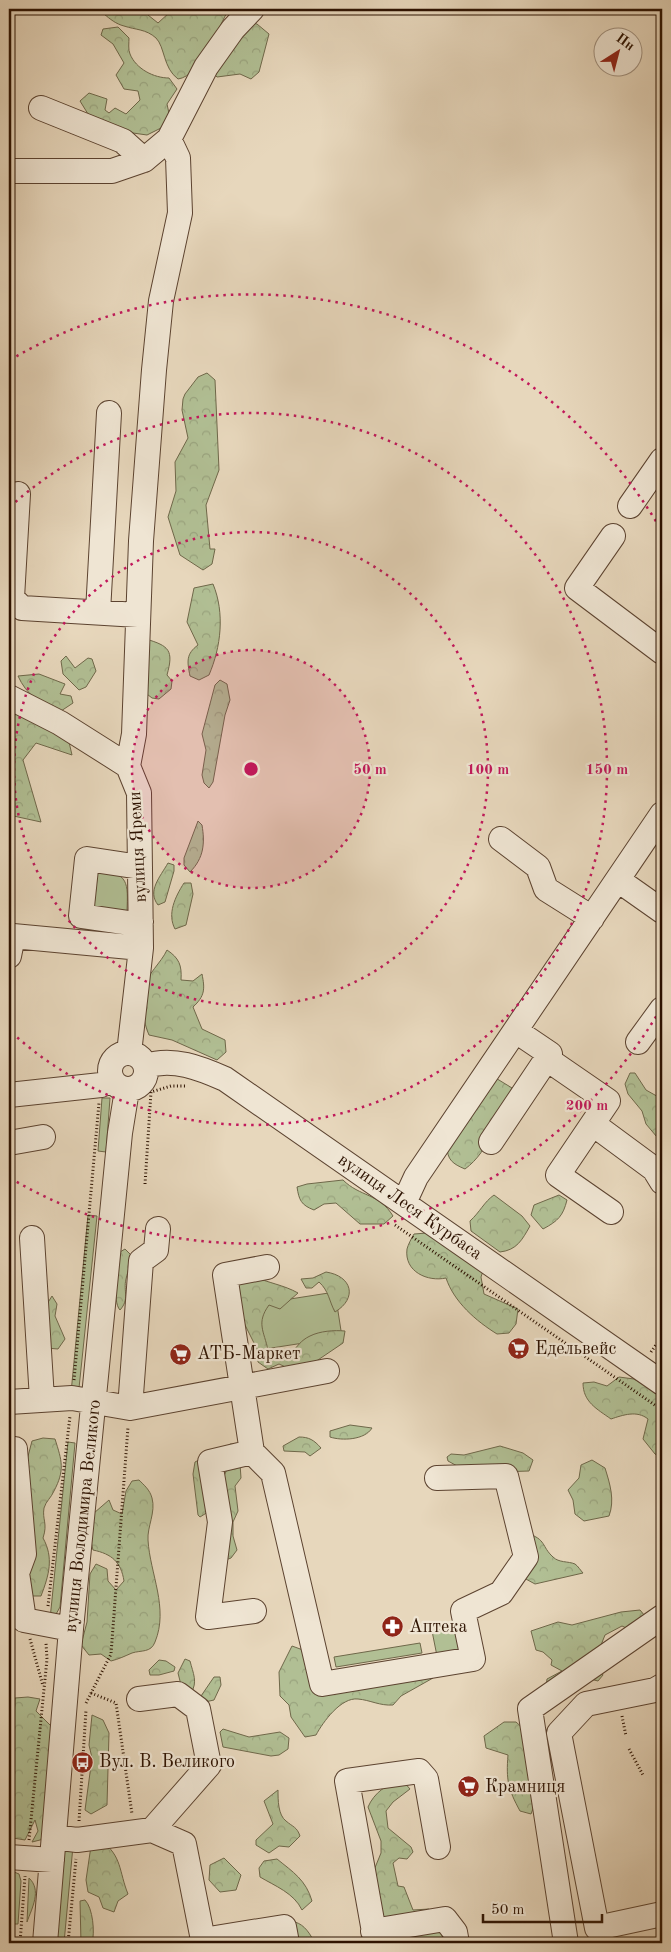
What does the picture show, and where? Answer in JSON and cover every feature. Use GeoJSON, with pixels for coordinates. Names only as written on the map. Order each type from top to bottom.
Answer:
{"type":"FeatureCollection","features":[{"type":"Feature","properties":{"kind":"street"},"geometry":{"type":"LineString","coordinates":[[9,171],[112,171],[144,160],[169,139],[206,66],[232,29],[252,9]]}},
{"type":"Feature","properties":{"kind":"street"},"geometry":{"type":"LineString","coordinates":[[41,108],[123,141],[144,160]]}},
{"type":"Feature","properties":{"kind":"street"},"geometry":{"type":"LineString","coordinates":[[128,766],[134,734],[141,542],[161,301],[180,212],[178,158],[169,139]]}},
{"type":"Feature","properties":{"kind":"street"},"geometry":{"type":"LineString","coordinates":[[98,612],[108,413]]}},
{"type":"Feature","properties":{"kind":"street"},"geometry":{"type":"LineString","coordinates":[[630,506],[662,460]]}},
{"type":"Feature","properties":{"kind":"street"},"geometry":{"type":"LineString","coordinates":[[18,494],[12,598],[22,608],[138,614]]}},
{"type":"Feature","properties":{"kind":"street"},"geometry":{"type":"LineString","coordinates":[[613,536],[577,588],[662,652]]}},
{"type":"Feature","properties":{"kind":"street","name":"вулиця Яреми"},"geometry":{"type":"LineString","coordinates":[[9,697],[60,723],[128,766],[139,793],[141,948]]}},
{"type":"Feature","properties":{"kind":"street"},"geometry":{"type":"LineString","coordinates":[[404,1204],[416,1176],[662,814]]}},
{"type":"Feature","properties":{"kind":"street"},"geometry":{"type":"LineString","coordinates":[[501,839],[538,867],[546,889],[592,918]]}},
{"type":"Feature","properties":{"kind":"street"},"geometry":{"type":"LineString","coordinates":[[140,868],[87,859],[81,916],[129,923],[142,922]]}},
{"type":"Feature","properties":{"kind":"street"},"geometry":{"type":"LineString","coordinates":[[618,880],[662,911]]}},
{"type":"Feature","properties":{"kind":"street"},"geometry":{"type":"LineString","coordinates":[[9,956],[13,936],[141,948],[138,1059],[145,1080],[140,1085],[113,1085],[9,1095]]}},
{"type":"Feature","properties":{"kind":"street"},"geometry":{"type":"LineString","coordinates":[[638,1042],[662,1009]]}},
{"type":"Feature","properties":{"kind":"street"},"geometry":{"type":"LineString","coordinates":[[491,1142],[550,1054],[516,1031]]}},
{"type":"Feature","properties":{"kind":"street"},"geometry":{"type":"LineString","coordinates":[[113,1085],[109,1070],[111,1063],[122,1054],[138,1059]]}},
{"type":"Feature","properties":{"kind":"street","name":"вулиця Леся Курбаса"},"geometry":{"type":"LineString","coordinates":[[138,1059],[185,1065],[225,1079],[662,1382]]}},
{"type":"Feature","properties":{"kind":"street"},"geometry":{"type":"LineString","coordinates":[[547,1059],[608,1101],[558,1175],[611,1212]]}},
{"type":"Feature","properties":{"kind":"street","name":"вулиця Володимира Великого"},"geometry":{"type":"LineString","coordinates":[[45,1943],[61,1846],[70,1629],[83,1400],[120,1133],[113,1085]]}},
{"type":"Feature","properties":{"kind":"street"},"geometry":{"type":"LineString","coordinates":[[592,1124],[654,1169],[662,1182]]}},
{"type":"Feature","properties":{"kind":"street"},"geometry":{"type":"LineString","coordinates":[[9,1143],[43,1137]]}},
{"type":"Feature","properties":{"kind":"street"},"geometry":{"type":"LineString","coordinates":[[130,1408],[142,1261],[156,1250],[158,1229]]}},
{"type":"Feature","properties":{"kind":"street"},"geometry":{"type":"LineString","coordinates":[[32,1238],[42,1399]]}},
{"type":"Feature","properties":{"kind":"street"},"geometry":{"type":"LineString","coordinates":[[267,1267],[225,1275],[252,1452],[273,1473],[322,1684],[473,1659],[463,1611],[500,1593],[526,1557],[506,1476],[437,1478]]}},
{"type":"Feature","properties":{"kind":"street"},"geometry":{"type":"LineString","coordinates":[[9,1402],[42,1399],[83,1400],[130,1408],[327,1371]]}},
{"type":"Feature","properties":{"kind":"street"},"geometry":{"type":"LineString","coordinates":[[15,1448],[24,1554],[18,1573],[26,1622],[70,1629]]}},
{"type":"Feature","properties":{"kind":"street"},"geometry":{"type":"LineString","coordinates":[[252,1452],[210,1462],[220,1522],[208,1616],[254,1611]]}},
{"type":"Feature","properties":{"kind":"street"},"geometry":{"type":"LineString","coordinates":[[566,1943],[530,1709],[662,1617]]}},
{"type":"Feature","properties":{"kind":"street"},"geometry":{"type":"LineString","coordinates":[[662,1686],[656,1690],[586,1704],[559,1733],[597,1928],[662,1914]]}},
{"type":"Feature","properties":{"kind":"street"},"geometry":{"type":"LineString","coordinates":[[140,1699],[178,1694],[198,1709],[208,1766],[143,1831]]}},
{"type":"Feature","properties":{"kind":"street"},"geometry":{"type":"LineString","coordinates":[[438,1847],[426,1779],[419,1770],[347,1781],[375,1937],[445,1919],[454,1932],[456,1943]]}},
{"type":"Feature","properties":{"kind":"street"},"geometry":{"type":"LineString","coordinates":[[18,1857],[61,1846],[143,1831],[184,1844],[203,1940],[284,1927],[287,1943]]}},
{"type":"Feature","properties":{"kind":"path"},"geometry":{"type":"LineString","coordinates":[[44,1689],[26,1622],[83,1400],[113,1085]]}},
{"type":"Feature","properties":{"kind":"path"},"geometry":{"type":"LineString","coordinates":[[145,1184],[151,1092],[171,1086],[191,1087]]}},
{"type":"Feature","properties":{"kind":"path"},"geometry":{"type":"LineString","coordinates":[[395,1225],[662,1410]]}},
{"type":"Feature","properties":{"kind":"path"},"geometry":{"type":"LineString","coordinates":[[648,1356],[662,1336]]}},
{"type":"Feature","properties":{"kind":"path"},"geometry":{"type":"LineString","coordinates":[[68,1943],[61,1846],[86,1702],[112,1654],[130,1408]]}},
{"type":"Feature","properties":{"kind":"path"},"geometry":{"type":"LineString","coordinates":[[20,1943],[18,1857],[47,1660],[26,1622]]}},
{"type":"Feature","properties":{"kind":"path"},"geometry":{"type":"LineString","coordinates":[[91,1693],[116,1703],[143,1831]]}},
{"type":"Feature","properties":{"kind":"path"},"geometry":{"type":"LineString","coordinates":[[629,1749],[643,1775]]}},
{"type":"Feature","properties":{"kind":"green space"},"geometry":{"type":"Polygon","coordinates":[[[111,9],[143,11],[158,23],[170,12],[170,9],[229,9],[201,60],[186,76],[178,79],[167,64],[156,38],[145,31],[113,21],[104,14],[111,9]]]}},
{"type":"Feature","properties":{"kind":"green space"},"geometry":{"type":"Polygon","coordinates":[[[251,23],[257,24],[269,34],[259,72],[251,79],[240,74],[217,77],[213,73],[251,23]]]}},
{"type":"Feature","properties":{"kind":"green space"},"geometry":{"type":"Polygon","coordinates":[[[118,27],[129,38],[129,52],[137,64],[146,72],[163,78],[169,78],[177,89],[167,104],[171,123],[147,135],[119,131],[88,114],[80,101],[89,93],[107,99],[105,110],[109,113],[115,108],[126,114],[140,100],[138,91],[124,89],[116,75],[124,63],[113,44],[101,35],[103,29],[118,27]]]}},
{"type":"Feature","properties":{"kind":"green space"},"geometry":{"type":"Polygon","coordinates":[[[207,373],[215,380],[219,470],[206,505],[210,549],[215,549],[212,564],[203,570],[180,555],[168,517],[176,491],[175,462],[188,438],[182,410],[183,399],[198,377],[207,373]]]}},
{"type":"Feature","properties":{"kind":"green space"},"geometry":{"type":"Polygon","coordinates":[[[213,584],[219,607],[219,642],[209,675],[199,680],[190,676],[188,658],[198,645],[187,622],[194,588],[213,584]]]}},
{"type":"Feature","properties":{"kind":"green space"},"geometry":{"type":"Polygon","coordinates":[[[146,639],[165,647],[169,654],[170,660],[167,675],[172,681],[171,689],[159,699],[152,698],[143,691],[146,639]]]}},
{"type":"Feature","properties":{"kind":"green space"},"geometry":{"type":"Polygon","coordinates":[[[66,656],[75,668],[88,658],[92,659],[96,671],[86,687],[79,690],[63,674],[61,661],[66,656]]]}},
{"type":"Feature","properties":{"kind":"green space"},"geometry":{"type":"Polygon","coordinates":[[[39,674],[65,684],[60,694],[71,696],[73,703],[61,711],[47,706],[30,694],[18,676],[39,674]]]}},
{"type":"Feature","properties":{"kind":"green space"},"geometry":{"type":"Polygon","coordinates":[[[220,680],[227,684],[230,700],[225,715],[213,782],[209,788],[204,783],[202,775],[206,750],[202,734],[215,685],[220,680]]]}},
{"type":"Feature","properties":{"kind":"green space"},"geometry":{"type":"Polygon","coordinates":[[[9,702],[69,742],[72,755],[36,743],[23,760],[41,822],[9,815],[9,702]]]}},
{"type":"Feature","properties":{"kind":"green space"},"geometry":{"type":"Polygon","coordinates":[[[198,821],[202,825],[202,850],[195,867],[190,872],[184,865],[184,858],[198,821]]]}},
{"type":"Feature","properties":{"kind":"green space"},"geometry":{"type":"Polygon","coordinates":[[[168,863],[174,865],[174,871],[165,902],[158,905],[155,900],[154,889],[168,863]]]}},
{"type":"Feature","properties":{"kind":"green space"},"geometry":{"type":"Polygon","coordinates":[[[98,870],[116,874],[125,881],[127,911],[94,906],[98,870]]]}},
{"type":"Feature","properties":{"kind":"green space"},"geometry":{"type":"Polygon","coordinates":[[[184,883],[191,883],[193,894],[186,925],[175,929],[172,917],[173,906],[184,883]]]}},
{"type":"Feature","properties":{"kind":"green space"},"geometry":{"type":"Polygon","coordinates":[[[167,950],[179,962],[181,980],[193,981],[202,974],[204,984],[202,996],[193,1007],[202,1029],[225,1040],[226,1052],[217,1060],[172,1040],[149,1035],[143,1012],[144,988],[148,978],[167,950]]]}},
{"type":"Feature","properties":{"kind":"green space"},"geometry":{"type":"Polygon","coordinates":[[[630,1073],[635,1073],[646,1090],[662,1099],[662,1143],[646,1124],[642,1111],[628,1094],[625,1084],[630,1073]]]}},
{"type":"Feature","properties":{"kind":"green space"},"geometry":{"type":"Polygon","coordinates":[[[494,1077],[512,1088],[487,1143],[481,1153],[465,1169],[452,1161],[448,1155],[447,1146],[494,1077]]]}},
{"type":"Feature","properties":{"kind":"green space"},"geometry":{"type":"Polygon","coordinates":[[[102,1098],[110,1098],[106,1152],[98,1151],[102,1098]]]}},
{"type":"Feature","properties":{"kind":"green space"},"geometry":{"type":"Polygon","coordinates":[[[343,1180],[356,1190],[382,1203],[393,1216],[384,1224],[360,1224],[336,1203],[324,1204],[314,1210],[303,1204],[300,1199],[297,1187],[343,1180]]]}},
{"type":"Feature","properties":{"kind":"green space"},"geometry":{"type":"Polygon","coordinates":[[[494,1195],[522,1216],[530,1226],[515,1247],[500,1252],[471,1231],[470,1221],[494,1195]]]}},
{"type":"Feature","properties":{"kind":"green space"},"geometry":{"type":"Polygon","coordinates":[[[559,1195],[567,1200],[564,1210],[556,1221],[543,1229],[531,1215],[534,1205],[559,1195]]]}},
{"type":"Feature","properties":{"kind":"green space"},"geometry":{"type":"Polygon","coordinates":[[[88,1215],[97,1216],[79,1388],[71,1393],[88,1215]]]}},
{"type":"Feature","properties":{"kind":"green space"},"geometry":{"type":"Polygon","coordinates":[[[427,1233],[483,1271],[481,1277],[484,1294],[518,1309],[516,1324],[509,1333],[497,1334],[474,1317],[454,1295],[446,1278],[425,1277],[413,1269],[407,1257],[408,1246],[414,1234],[427,1233]]]}},
{"type":"Feature","properties":{"kind":"green space"},"geometry":{"type":"Polygon","coordinates":[[[125,1249],[131,1255],[131,1259],[125,1283],[125,1302],[120,1310],[116,1299],[117,1274],[120,1252],[125,1249]]]}},
{"type":"Feature","properties":{"kind":"green space"},"geometry":{"type":"Polygon","coordinates":[[[326,1272],[342,1278],[349,1288],[347,1300],[335,1312],[327,1293],[319,1282],[312,1288],[306,1288],[301,1279],[313,1278],[326,1272]]]}},
{"type":"Feature","properties":{"kind":"green space"},"geometry":{"type":"Polygon","coordinates":[[[253,1276],[298,1293],[280,1309],[269,1305],[265,1311],[262,1327],[268,1350],[285,1354],[289,1353],[310,1336],[327,1331],[345,1331],[343,1343],[312,1364],[290,1369],[279,1364],[268,1369],[258,1362],[257,1349],[241,1317],[239,1280],[253,1276]]]}},
{"type":"Feature","properties":{"kind":"green space"},"geometry":{"type":"Polygon","coordinates":[[[335,1292],[342,1337],[265,1349],[258,1304],[335,1292]]]}},
{"type":"Feature","properties":{"kind":"green space"},"geometry":{"type":"Polygon","coordinates":[[[52,1296],[57,1304],[55,1316],[65,1339],[58,1349],[46,1348],[47,1304],[52,1296]]]}},
{"type":"Feature","properties":{"kind":"green space"},"geometry":{"type":"Polygon","coordinates":[[[619,1377],[634,1379],[662,1395],[662,1458],[655,1454],[643,1439],[648,1419],[635,1414],[611,1419],[592,1404],[585,1395],[583,1383],[594,1382],[607,1386],[619,1377]]]}},
{"type":"Feature","properties":{"kind":"green space"},"geometry":{"type":"Polygon","coordinates":[[[350,1425],[372,1428],[369,1432],[359,1437],[341,1439],[330,1437],[330,1431],[350,1425]]]}},
{"type":"Feature","properties":{"kind":"green space"},"geometry":{"type":"Polygon","coordinates":[[[299,1437],[311,1440],[321,1448],[310,1456],[305,1452],[284,1451],[283,1446],[299,1437]]]}},
{"type":"Feature","properties":{"kind":"green space"},"geometry":{"type":"Polygon","coordinates":[[[43,1438],[55,1439],[61,1460],[61,1471],[53,1493],[44,1508],[45,1529],[43,1538],[49,1560],[46,1581],[41,1596],[29,1596],[20,1487],[32,1441],[43,1438]]]}},
{"type":"Feature","properties":{"kind":"green space"},"geometry":{"type":"Polygon","coordinates":[[[68,1442],[75,1443],[60,1607],[55,1616],[50,1619],[68,1442]]]}},
{"type":"Feature","properties":{"kind":"green space"},"geometry":{"type":"Polygon","coordinates":[[[230,1444],[236,1444],[234,1450],[217,1463],[208,1512],[200,1517],[198,1515],[193,1474],[195,1462],[222,1450],[230,1444]]]}},
{"type":"Feature","properties":{"kind":"green space"},"geometry":{"type":"Polygon","coordinates":[[[500,1446],[523,1453],[533,1460],[529,1471],[470,1473],[448,1461],[447,1457],[451,1454],[464,1455],[500,1446]]]}},
{"type":"Feature","properties":{"kind":"green space"},"geometry":{"type":"Polygon","coordinates":[[[592,1460],[605,1468],[612,1504],[609,1516],[584,1521],[575,1514],[573,1500],[568,1490],[579,1478],[581,1465],[592,1460]]]}},
{"type":"Feature","properties":{"kind":"green space"},"geometry":{"type":"Polygon","coordinates":[[[240,1464],[241,1478],[235,1486],[238,1511],[233,1522],[233,1536],[237,1550],[231,1558],[223,1561],[218,1489],[229,1465],[240,1464]]]}},
{"type":"Feature","properties":{"kind":"green space"},"geometry":{"type":"Polygon","coordinates":[[[139,1480],[147,1488],[153,1503],[148,1540],[149,1553],[158,1591],[159,1629],[151,1648],[111,1661],[101,1654],[89,1655],[81,1645],[87,1622],[90,1574],[96,1564],[107,1569],[108,1581],[116,1590],[124,1581],[118,1564],[105,1554],[93,1550],[90,1538],[94,1513],[109,1500],[113,1510],[122,1514],[126,1491],[132,1481],[139,1480]]]}},
{"type":"Feature","properties":{"kind":"green space"},"geometry":{"type":"Polygon","coordinates":[[[527,1533],[538,1538],[555,1559],[575,1564],[583,1573],[535,1584],[524,1578],[527,1533]]]}},
{"type":"Feature","properties":{"kind":"green space"},"geometry":{"type":"Polygon","coordinates":[[[640,1610],[650,1622],[637,1633],[622,1626],[605,1635],[601,1645],[592,1655],[603,1675],[598,1681],[567,1673],[546,1688],[547,1679],[562,1671],[551,1665],[552,1660],[543,1652],[536,1650],[531,1631],[558,1622],[572,1625],[621,1612],[640,1610]]]}},
{"type":"Feature","properties":{"kind":"green space"},"geometry":{"type":"Polygon","coordinates":[[[463,1625],[468,1647],[438,1661],[432,1631],[463,1625]]]}},
{"type":"Feature","properties":{"kind":"green space"},"geometry":{"type":"Polygon","coordinates":[[[420,1643],[422,1653],[336,1667],[334,1657],[420,1643]]]}},
{"type":"Feature","properties":{"kind":"green space"},"geometry":{"type":"Polygon","coordinates":[[[292,1646],[303,1650],[323,1676],[433,1678],[401,1696],[393,1705],[384,1705],[358,1699],[345,1702],[333,1711],[316,1735],[305,1737],[291,1717],[289,1705],[280,1696],[279,1672],[292,1646]]]}},
{"type":"Feature","properties":{"kind":"green space"},"geometry":{"type":"Polygon","coordinates":[[[185,1659],[190,1661],[194,1677],[191,1693],[181,1685],[178,1673],[185,1659]]]}},
{"type":"Feature","properties":{"kind":"green space"},"geometry":{"type":"Polygon","coordinates":[[[159,1660],[166,1661],[175,1667],[174,1671],[150,1675],[149,1670],[159,1660]]]}},
{"type":"Feature","properties":{"kind":"green space"},"geometry":{"type":"Polygon","coordinates":[[[214,1677],[220,1677],[221,1685],[214,1700],[205,1702],[201,1696],[214,1677]]]}},
{"type":"Feature","properties":{"kind":"green space"},"geometry":{"type":"Polygon","coordinates":[[[28,1697],[40,1699],[36,1711],[53,1728],[44,1839],[32,1842],[38,1831],[35,1820],[25,1840],[13,1838],[9,1831],[14,1780],[9,1767],[9,1746],[14,1722],[15,1698],[28,1697]]]}},
{"type":"Feature","properties":{"kind":"green space"},"geometry":{"type":"Polygon","coordinates":[[[92,1715],[103,1720],[109,1733],[107,1805],[91,1814],[85,1810],[92,1758],[89,1745],[92,1715]]]}},
{"type":"Feature","properties":{"kind":"green space"},"geometry":{"type":"Polygon","coordinates":[[[504,1722],[516,1722],[525,1730],[535,1803],[531,1814],[520,1811],[513,1796],[507,1771],[508,1755],[486,1748],[484,1736],[504,1722]]]}},
{"type":"Feature","properties":{"kind":"green space"},"geometry":{"type":"Polygon","coordinates":[[[223,1729],[249,1737],[280,1732],[289,1738],[288,1749],[279,1755],[271,1756],[223,1747],[220,1732],[223,1729]]]}},
{"type":"Feature","properties":{"kind":"green space"},"geometry":{"type":"Polygon","coordinates":[[[403,1781],[410,1789],[393,1802],[386,1811],[388,1828],[411,1847],[413,1852],[407,1859],[399,1858],[393,1863],[398,1886],[404,1887],[413,1910],[429,1909],[426,1918],[380,1922],[372,1875],[381,1853],[381,1841],[368,1807],[374,1797],[382,1790],[392,1784],[403,1781]]]}},
{"type":"Feature","properties":{"kind":"green space"},"geometry":{"type":"Polygon","coordinates":[[[278,1790],[281,1815],[296,1829],[300,1836],[289,1847],[279,1846],[269,1853],[256,1845],[256,1840],[273,1824],[264,1801],[278,1790]]]}},
{"type":"Feature","properties":{"kind":"green space"},"geometry":{"type":"Polygon","coordinates":[[[101,1841],[113,1852],[119,1864],[128,1894],[118,1901],[114,1912],[103,1908],[99,1897],[88,1892],[86,1880],[91,1846],[101,1841]]]}},
{"type":"Feature","properties":{"kind":"green space"},"geometry":{"type":"Polygon","coordinates":[[[73,1846],[64,1943],[56,1943],[64,1853],[67,1848],[73,1846]]]}},
{"type":"Feature","properties":{"kind":"green space"},"geometry":{"type":"Polygon","coordinates":[[[224,1858],[241,1875],[236,1890],[220,1892],[209,1880],[210,1865],[224,1858]]]}},
{"type":"Feature","properties":{"kind":"green space"},"geometry":{"type":"Polygon","coordinates":[[[277,1859],[298,1877],[306,1887],[312,1901],[302,1910],[289,1894],[260,1877],[259,1868],[264,1861],[277,1859]]]}},
{"type":"Feature","properties":{"kind":"green space"},"geometry":{"type":"Polygon","coordinates":[[[9,1870],[19,1874],[21,1881],[18,1924],[9,1924],[9,1870]]]}},
{"type":"Feature","properties":{"kind":"green space"},"geometry":{"type":"Polygon","coordinates":[[[29,1878],[35,1888],[35,1899],[27,1922],[29,1878]]]}},
{"type":"Feature","properties":{"kind":"green space"},"geometry":{"type":"Polygon","coordinates":[[[85,1900],[93,1921],[92,1943],[81,1943],[80,1901],[85,1900]]]}},
{"type":"Feature","properties":{"kind":"green space"},"geometry":{"type":"Polygon","coordinates":[[[295,1922],[299,1923],[309,1933],[315,1943],[296,1943],[295,1922]]]}},
{"type":"Feature","properties":{"kind":"green space"},"geometry":{"type":"Polygon","coordinates":[[[439,1929],[444,1939],[439,1943],[397,1943],[414,1934],[439,1929]]]}},
{"type":"Feature","properties":{"kind":"place","name":"Едельвейс"},"geometry":{"type":"Point","coordinates":[519,1349]}},
{"type":"Feature","properties":{"kind":"place","name":"АТБ-Маркет"},"geometry":{"type":"Point","coordinates":[181,1354]}},
{"type":"Feature","properties":{"kind":"place","name":"Аптека"},"geometry":{"type":"Point","coordinates":[393,1627]}},
{"type":"Feature","properties":{"kind":"place","name":"Вул. В. Великого"},"geometry":{"type":"Point","coordinates":[83,1762]}},
{"type":"Feature","properties":{"kind":"place","name":"Крамниця"},"geometry":{"type":"Point","coordinates":[469,1787]}}]}
